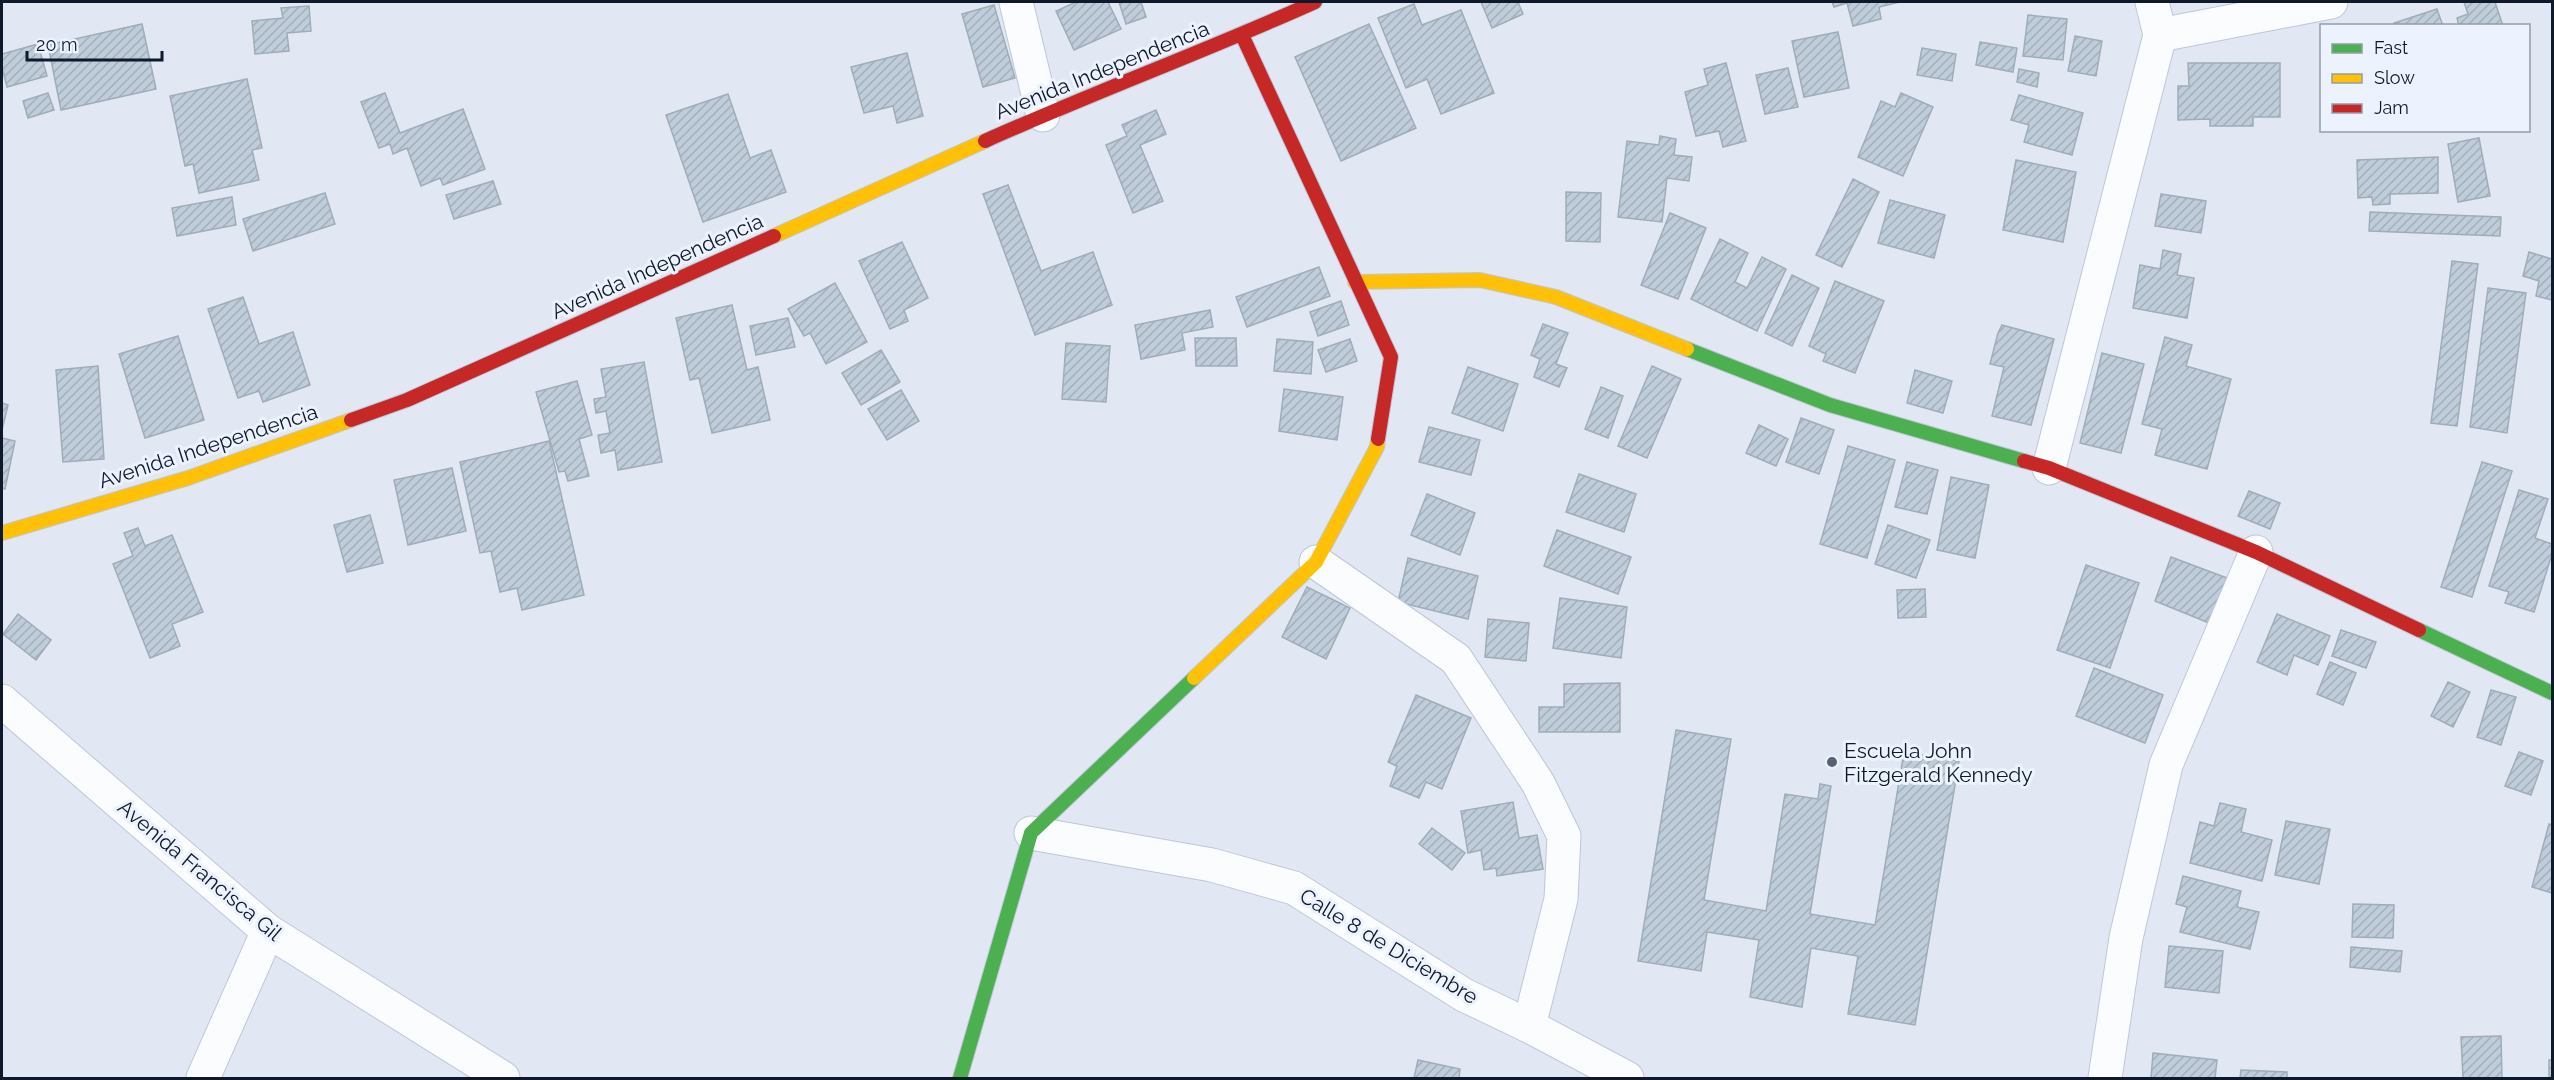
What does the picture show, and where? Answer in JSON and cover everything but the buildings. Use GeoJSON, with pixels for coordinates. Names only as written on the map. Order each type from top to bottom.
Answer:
{"type":"FeatureCollection","features":[{"type":"Feature","properties":{"kind":"street"},"geometry":{"type":"LineString","coordinates":[[1016,2],[1043,115]]}},
{"type":"Feature","properties":{"kind":"street","name":"Avenida Independencia"},"geometry":{"type":"LineString","coordinates":[[2,533],[188,478],[407,400],[1043,115],[1242,35],[1315,2]]}},
{"type":"Feature","properties":{"kind":"street"},"geometry":{"type":"LineString","coordinates":[[2049,468],[2160,35],[2152,2]]}},
{"type":"Feature","properties":{"kind":"street"},"geometry":{"type":"LineString","coordinates":[[2160,35],[2331,2]]}},
{"type":"Feature","properties":{"kind":"street"},"geometry":{"type":"LineString","coordinates":[[960,1078],[1031,833],[1316,562],[1377,447],[1391,357],[1242,35]]}},
{"type":"Feature","properties":{"kind":"street"},"geometry":{"type":"LineString","coordinates":[[1355,282],[1480,280],[1557,297],[1830,405],[2049,468],[2256,552],[2553,693]]}},
{"type":"Feature","properties":{"kind":"street"},"geometry":{"type":"LineString","coordinates":[[2105,1078],[2126,938],[2166,765],[2256,552]]}},
{"type":"Feature","properties":{"kind":"street"},"geometry":{"type":"LineString","coordinates":[[1316,562],[1456,659],[1538,783],[1564,836],[1562,899],[1529,1026]]}},
{"type":"Feature","properties":{"kind":"street","name":"Avenida Francisca Gil"},"geometry":{"type":"LineString","coordinates":[[2,701],[268,931],[503,1078]]}},
{"type":"Feature","properties":{"kind":"street","name":"Calle 8 de Diciembre"},"geometry":{"type":"LineString","coordinates":[[1031,833],[1212,865],[1294,888],[1464,995],[1529,1026],[1627,1078]]}},
{"type":"Feature","properties":{"kind":"street"},"geometry":{"type":"LineString","coordinates":[[203,1078],[268,931]]}},
{"type":"Feature","properties":{"kind":"traffic: fast"},"geometry":{"type":"LineString","coordinates":[[1687,349],[1830,405],[2024,461]]}},
{"type":"Feature","properties":{"kind":"traffic: fast"},"geometry":{"type":"LineString","coordinates":[[2419,630],[2552,693]]}},
{"type":"Feature","properties":{"kind":"traffic: fast"},"geometry":{"type":"LineString","coordinates":[[960,1078],[1031,833],[1194,678]]}},
{"type":"Feature","properties":{"kind":"traffic: slow"},"geometry":{"type":"LineString","coordinates":[[774,236],[985,141]]}},
{"type":"Feature","properties":{"kind":"traffic: slow"},"geometry":{"type":"LineString","coordinates":[[1355,282],[1480,280],[1556,297],[1687,349]]}},
{"type":"Feature","properties":{"kind":"traffic: slow"},"geometry":{"type":"LineString","coordinates":[[2,533],[188,478],[351,420]]}},
{"type":"Feature","properties":{"kind":"traffic: slow"},"geometry":{"type":"LineString","coordinates":[[1194,678],[1316,562],[1377,447],[1378,439]]}},
{"type":"Feature","properties":{"kind":"traffic: jam"},"geometry":{"type":"LineString","coordinates":[[985,141],[1315,2]]}},
{"type":"Feature","properties":{"kind":"traffic: jam"},"geometry":{"type":"LineString","coordinates":[[1242,35],[1391,357],[1378,439]]}},
{"type":"Feature","properties":{"kind":"traffic: jam"},"geometry":{"type":"LineString","coordinates":[[351,420],[407,400],[774,236]]}},
{"type":"Feature","properties":{"kind":"traffic: jam"},"geometry":{"type":"LineString","coordinates":[[2024,461],[2049,468],[2256,552],[2419,630]]}},
{"type":"Feature","properties":{"kind":"place","name":"Escuela John Fitzgerald Kennedy"},"geometry":{"type":"Point","coordinates":[1832,762]}}]}
